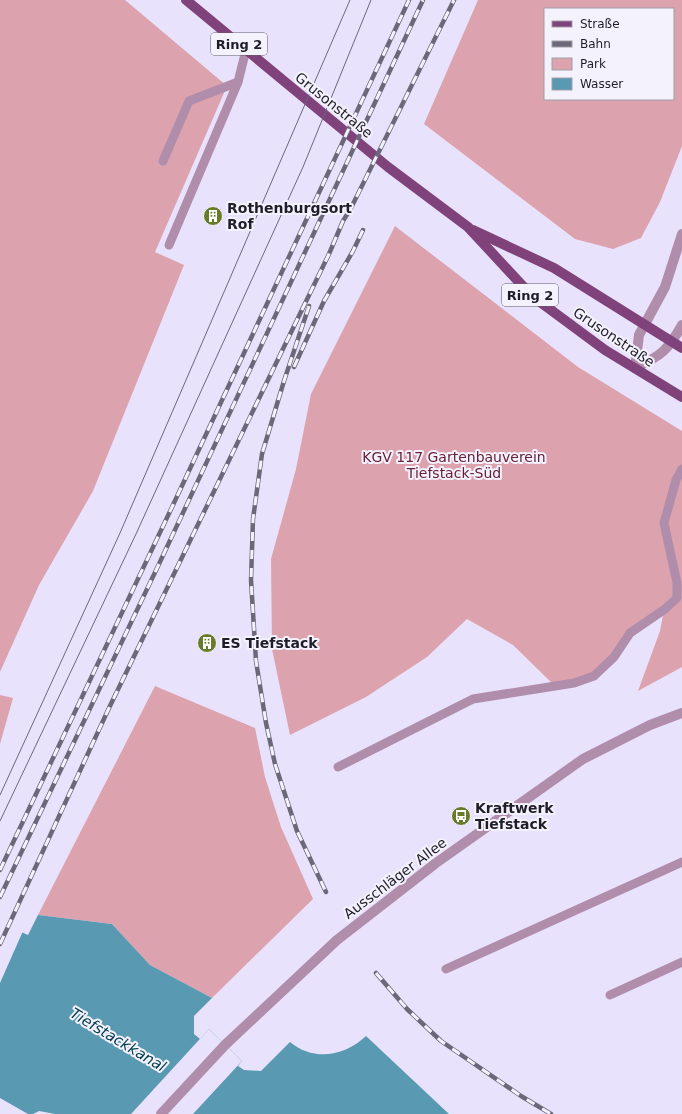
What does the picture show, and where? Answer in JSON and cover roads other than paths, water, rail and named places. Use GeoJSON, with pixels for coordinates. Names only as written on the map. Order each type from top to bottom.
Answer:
{"type":"FeatureCollection","features":[{"type":"Feature","properties":{"kind":"main road","name":"Grusonstraße"},"geometry":{"type":"LineString","coordinates":[[186,0],[388,167],[468,227],[532,296],[597,345],[682,397]]}},
{"type":"Feature","properties":{"kind":"main road","name":"Grusonstraße"},"geometry":{"type":"LineString","coordinates":[[468,227],[554,268],[682,348]]}},
{"type":"Feature","properties":{"kind":"street"},"geometry":{"type":"LineString","coordinates":[[635,368],[638,342],[644,325],[665,287],[682,234]]}},
{"type":"Feature","properties":{"kind":"street"},"geometry":{"type":"LineString","coordinates":[[635,368],[657,357],[666,350],[682,325]]}},
{"type":"Feature","properties":{"kind":"street","name":"Ausschläger Allee"},"geometry":{"type":"LineString","coordinates":[[161,1114],[225,1045],[337,940],[436,863],[583,759],[650,725],[682,713]]}},
{"type":"Feature","properties":{"kind":"lane"},"geometry":{"type":"LineString","coordinates":[[169,245],[238,82],[246,50]]}},
{"type":"Feature","properties":{"kind":"lane"},"geometry":{"type":"LineString","coordinates":[[163,161],[189,101],[238,82]]}},
{"type":"Feature","properties":{"kind":"lane"},"geometry":{"type":"LineString","coordinates":[[338,767],[473,699],[574,683],[594,676],[614,657],[630,633],[665,609],[677,598],[677,583],[664,522],[676,480],[682,469]]}},
{"type":"Feature","properties":{"kind":"lane"},"geometry":{"type":"LineString","coordinates":[[446,969],[682,862]]}},
{"type":"Feature","properties":{"kind":"lane"},"geometry":{"type":"LineString","coordinates":[[610,995],[682,962]]}},
{"type":"Feature","properties":{"kind":"water","name":"Tiefstackkanal"},"geometry":{"type":"Polygon","coordinates":[[[38,915],[112,924],[150,965],[212,998],[194,1016],[194,1034],[200,1039],[209,1029],[242,1061],[238,1066],[244,1070],[261,1071],[290,1042],[309,1052],[329,1054],[349,1048],[366,1036],[449,1114],[55,1114],[39,1111],[33,1114],[28,1114],[0,1098],[0,923],[28,935],[38,915]]]}},
{"type":"Feature","properties":{"kind":"tram line"},"geometry":{"type":"LineString","coordinates":[[0,795],[120,533],[350,0]]}},
{"type":"Feature","properties":{"kind":"tram line"},"geometry":{"type":"LineString","coordinates":[[0,821],[136,534],[303,167],[371,0]]}},
{"type":"Feature","properties":{"kind":"railway"},"geometry":{"type":"LineString","coordinates":[[0,870],[173,505],[409,0]]}},
{"type":"Feature","properties":{"kind":"railway"},"geometry":{"type":"LineString","coordinates":[[0,897],[159,564],[423,0]]}},
{"type":"Feature","properties":{"kind":"railway"},"geometry":{"type":"LineString","coordinates":[[0,944],[109,708],[329,254],[343,221],[351,208],[454,0]]}},
{"type":"Feature","properties":{"kind":"railway"},"geometry":{"type":"LineString","coordinates":[[294,367],[324,301],[353,251],[363,230]]}},
{"type":"Feature","properties":{"kind":"railway"},"geometry":{"type":"LineString","coordinates":[[309,306],[262,454],[253,519],[251,580],[256,661],[266,723],[275,764],[297,831],[326,892]]}},
{"type":"Feature","properties":{"kind":"railway"},"geometry":{"type":"LineString","coordinates":[[376,973],[407,1009],[441,1041],[521,1096],[551,1114]]}},
{"type":"Feature","properties":{"kind":"place","name":"Rothenburgsort Rof"},"geometry":{"type":"Point","coordinates":[213,216]}},
{"type":"Feature","properties":{"kind":"place","name":"ES Tiefstack"},"geometry":{"type":"Point","coordinates":[207,643]}},
{"type":"Feature","properties":{"kind":"place","name":"Kraftwerk Tiefstack"},"geometry":{"type":"Point","coordinates":[461,816]}},
{"type":"Feature","properties":{"kind":"park label","name":"KGV 117 Gartenbauverein Tiefstack-Süd"},"geometry":{"type":"Point","coordinates":[454,466]}}]}
